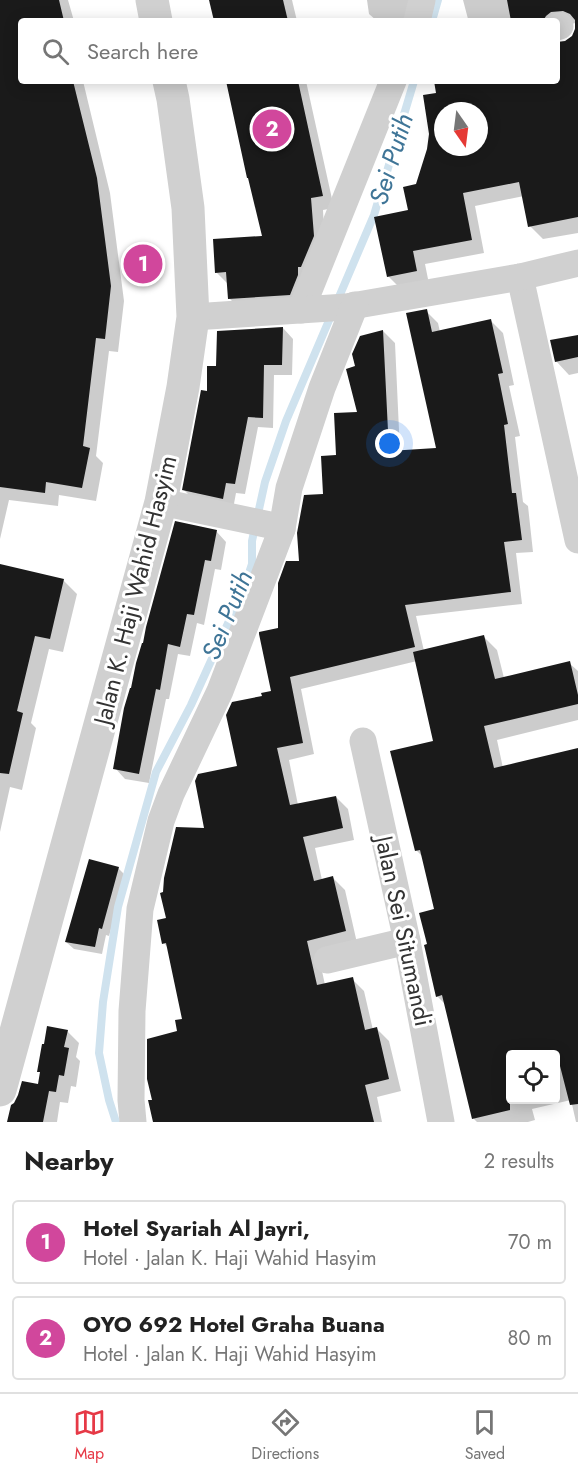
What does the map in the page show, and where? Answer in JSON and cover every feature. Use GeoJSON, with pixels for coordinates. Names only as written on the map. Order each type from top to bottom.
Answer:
{"type":"FeatureCollection","features":[{"type":"Feature","properties":{"kind":"street"},"geometry":{"type":"LineString","coordinates":[[152,0],[155,18]]}},
{"type":"Feature","properties":{"kind":"street"},"geometry":{"type":"LineString","coordinates":[[418,18],[422,0]]}},
{"type":"Feature","properties":{"kind":"street","name":"Jalan K. Haji Wahid Hasyim"},"geometry":{"type":"LineString","coordinates":[[0,1090],[161,502],[183,387],[193,317],[188,208],[170,84]]}},
{"type":"Feature","properties":{"kind":"street"},"geometry":{"type":"LineString","coordinates":[[308,310],[392,84]]}},
{"type":"Feature","properties":{"kind":"street"},"geometry":{"type":"LineString","coordinates":[[193,317],[351,306],[520,277],[578,263]]}},
{"type":"Feature","properties":{"kind":"street"},"geometry":{"type":"LineString","coordinates":[[520,277],[578,540]]}},
{"type":"Feature","properties":{"kind":"street"},"geometry":{"type":"LineString","coordinates":[[133,1122],[131,1100],[132,1011],[140,909],[160,821],[220,691],[351,306]]}},
{"type":"Feature","properties":{"kind":"street"},"geometry":{"type":"LineString","coordinates":[[161,502],[276,527]]}},
{"type":"Feature","properties":{"kind":"street","name":"Jalan Sei Situmandi"},"geometry":{"type":"LineString","coordinates":[[363,741],[407,941],[441,1122]]}},
{"type":"Feature","properties":{"kind":"street"},"geometry":{"type":"LineString","coordinates":[[327,960],[407,941]]}},
{"type":"Feature","properties":{"kind":"building"},"geometry":{"type":"Polygon","coordinates":[[[0,0],[59,0],[63,18],[18,18],[18,84],[74,84],[97,178],[111,286],[105,339],[96,338],[83,446],[90,448],[82,488],[46,482],[45,493],[0,487],[0,0]]]}},
{"type":"Feature","properties":{"kind":"building"},"geometry":{"type":"Polygon","coordinates":[[[209,0],[283,0],[287,18],[213,18],[209,0]]]}},
{"type":"Feature","properties":{"kind":"building"},"geometry":{"type":"Polygon","coordinates":[[[507,0],[578,0],[578,217],[528,227],[519,182],[463,193],[472,240],[413,251],[417,271],[387,277],[374,217],[408,210],[403,187],[416,184],[427,149],[429,134],[423,95],[436,93],[434,84],[560,84],[560,42],[572,36],[575,20],[563,11],[551,12],[545,18],[510,18],[507,0]]]}},
{"type":"Feature","properties":{"kind":"building"},"geometry":{"type":"Polygon","coordinates":[[[227,84],[299,84],[323,196],[311,198],[314,236],[301,267],[298,267],[298,275],[290,295],[228,299],[226,272],[215,273],[213,239],[262,236],[227,84]]]}},
{"type":"Feature","properties":{"kind":"building"},"geometry":{"type":"Polygon","coordinates":[[[427,309],[432,332],[491,319],[503,373],[498,374],[508,424],[504,425],[512,493],[516,493],[522,540],[504,542],[511,592],[405,605],[415,647],[290,677],[303,743],[277,748],[290,805],[336,796],[343,828],[303,837],[314,881],[333,876],[346,931],[307,941],[317,985],[353,977],[365,1030],[377,1027],[389,1079],[365,1085],[374,1122],[153,1122],[148,1100],[152,1100],[147,1079],[147,1039],[177,1031],[175,1020],[182,1019],[166,943],[162,944],[157,920],[166,918],[160,893],[163,892],[176,827],[204,828],[195,781],[198,774],[237,766],[226,715],[232,702],[262,696],[261,693],[271,691],[259,632],[278,628],[278,583],[286,561],[299,561],[297,533],[304,495],[323,494],[321,456],[336,455],[334,413],[357,412],[346,369],[355,366],[352,354],[360,336],[383,330],[389,451],[436,448],[406,313],[427,309]]]}},
{"type":"Feature","properties":{"kind":"building"},"geometry":{"type":"Polygon","coordinates":[[[283,327],[282,365],[264,365],[263,418],[248,417],[235,484],[226,483],[223,499],[182,490],[201,390],[207,391],[207,366],[216,366],[217,331],[283,327]]]}},
{"type":"Feature","properties":{"kind":"building"},"geometry":{"type":"Polygon","coordinates":[[[578,335],[578,357],[555,362],[550,340],[578,335]]]}},
{"type":"Feature","properties":{"kind":"building"},"geometry":{"type":"Polygon","coordinates":[[[175,521],[217,530],[211,561],[205,560],[194,615],[187,614],[180,647],[168,644],[160,690],[156,689],[139,774],[113,769],[124,708],[175,521]]]}},
{"type":"Feature","properties":{"kind":"building"},"geometry":{"type":"Polygon","coordinates":[[[0,564],[64,579],[50,639],[35,636],[17,711],[23,713],[9,774],[0,773],[0,564]]]}},
{"type":"Feature","properties":{"kind":"building"},"geometry":{"type":"Polygon","coordinates":[[[484,635],[495,679],[570,661],[578,704],[484,726],[494,768],[578,748],[578,1104],[570,1105],[560,1066],[560,1050],[506,1050],[506,1104],[510,1104],[510,1110],[472,1119],[442,995],[436,997],[424,945],[427,944],[419,913],[434,909],[420,850],[415,851],[390,751],[433,741],[413,652],[484,635]]]}},
{"type":"Feature","properties":{"kind":"building"},"geometry":{"type":"Polygon","coordinates":[[[89,859],[119,867],[95,947],[65,942],[89,859]]]}},
{"type":"Feature","properties":{"kind":"building"},"geometry":{"type":"Polygon","coordinates":[[[47,1026],[68,1030],[64,1047],[69,1048],[64,1076],[59,1075],[56,1092],[49,1091],[43,1122],[7,1122],[11,1105],[18,1095],[22,1081],[38,1084],[40,1072],[37,1072],[47,1026]]]}},
{"type":"Feature","properties":{"kind":"waterway","name":"Sei Putih"},"geometry":{"type":"LineString","coordinates":[[433,18],[438,0]]}},
{"type":"Feature","properties":{"kind":"waterway","name":"Sei Putih"},"geometry":{"type":"LineString","coordinates":[[116,1122],[99,1053],[103,1002],[118,907],[156,772],[191,705],[244,588],[252,564],[252,541],[265,482],[286,421],[374,215],[413,84]]}},
{"type":"Feature","properties":{"kind":"place","name":"OYO 692 Hotel Graha Buana"},"geometry":{"type":"Point","coordinates":[272,129]}},
{"type":"Feature","properties":{"kind":"place","name":"Hotel Syariah Al Jayri,"},"geometry":{"type":"Point","coordinates":[143,264]}}]}
